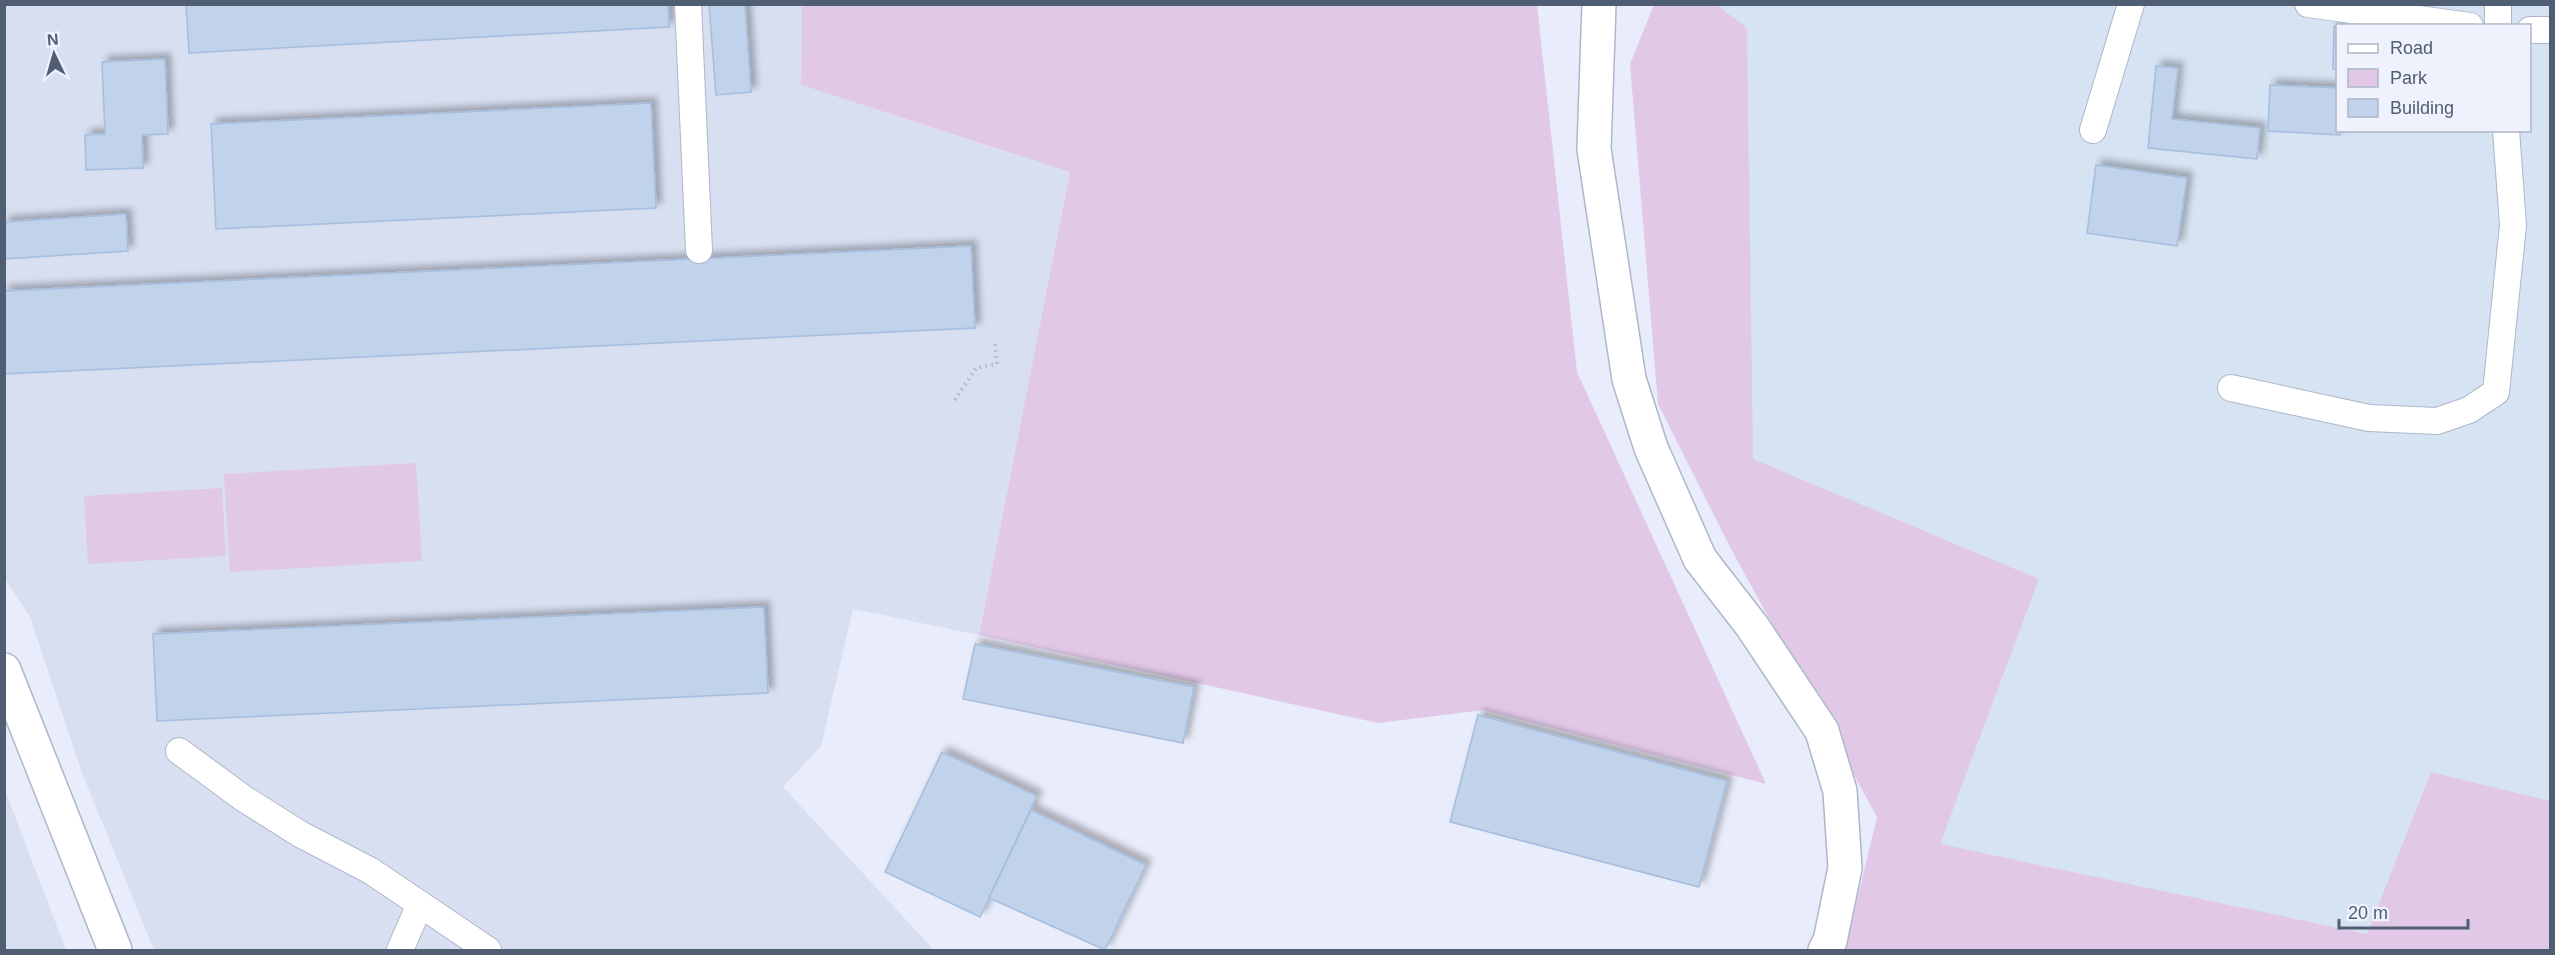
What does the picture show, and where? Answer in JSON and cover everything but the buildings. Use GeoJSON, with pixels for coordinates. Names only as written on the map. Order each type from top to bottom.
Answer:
{"type":"FeatureCollection","features":[{"type":"Feature","properties":{"kind":"street"},"geometry":{"type":"LineString","coordinates":[[1599,4],[1594,149],[1629,379],[1651,448],[1700,559],[1752,626],[1822,731],[1840,791],[1845,868],[1830,941],[1825,951]]}},
{"type":"Feature","properties":{"kind":"street"},"geometry":{"type":"LineString","coordinates":[[4,670],[115,951]]}},
{"type":"Feature","properties":{"kind":"lane"},"geometry":{"type":"LineString","coordinates":[[688,4],[699,250]]}},
{"type":"Feature","properties":{"kind":"lane"},"geometry":{"type":"LineString","coordinates":[[2093,130],[2131,4]]}},
{"type":"Feature","properties":{"kind":"lane"},"geometry":{"type":"LineString","coordinates":[[2308,4],[2455,24]]}},
{"type":"Feature","properties":{"kind":"lane"},"geometry":{"type":"LineString","coordinates":[[2498,4],[2498,24]]}},
{"type":"Feature","properties":{"kind":"lane"},"geometry":{"type":"LineString","coordinates":[[2531,30],[2550,30]]}},
{"type":"Feature","properties":{"kind":"lane"},"geometry":{"type":"LineString","coordinates":[[2232,388],[2368,418],[2437,421],[2469,410],[2496,392],[2512,225],[2506,132]]}},
{"type":"Feature","properties":{"kind":"lane"},"geometry":{"type":"LineString","coordinates":[[179,751],[243,798],[300,834],[370,871],[488,951]]}},
{"type":"Feature","properties":{"kind":"lane"},"geometry":{"type":"LineString","coordinates":[[400,951],[420,904]]}},
{"type":"Feature","properties":{"kind":"path"},"geometry":{"type":"LineString","coordinates":[[955,400],[976,368],[997,364],[995,344]]}},
{"type":"Feature","properties":{"kind":"shaded area"},"geometry":{"type":"Polygon","coordinates":[[[4,5],[802,5],[801,85],[1070,172],[979,635],[853,609],[821,746],[783,787],[934,950],[154,950],[82,773],[30,617],[5,579],[4,5]]]}},
{"type":"Feature","properties":{"kind":"shaded area"},"geometry":{"type":"Polygon","coordinates":[[[1717,5],[2550,5],[2550,801],[2431,772],[2367,934],[1939,844],[2039,579],[1752,459],[1747,28],[1717,5]]]}},
{"type":"Feature","properties":{"kind":"shaded area"},"geometry":{"type":"Polygon","coordinates":[[[5,790],[66,950],[5,950],[5,790]]]}},
{"type":"Feature","properties":{"kind":"green space"},"geometry":{"type":"Polygon","coordinates":[[[802,5],[1537,5],[1577,372],[1766,784],[1484,710],[1378,723],[979,635],[1070,172],[801,85],[802,5]]]}},
{"type":"Feature","properties":{"kind":"green space"},"geometry":{"type":"Polygon","coordinates":[[[1654,5],[1717,5],[1747,28],[1753,459],[2039,579],[1940,844],[2367,934],[2431,772],[2550,801],[2550,950],[1845,950],[1877,817],[1730,547],[1658,404],[1630,64],[1654,5]]]}},
{"type":"Feature","properties":{"kind":"green space"},"geometry":{"type":"Polygon","coordinates":[[[416,463],[422,561],[230,572],[224,474],[416,463]]]}},
{"type":"Feature","properties":{"kind":"green space"},"geometry":{"type":"Polygon","coordinates":[[[222,488],[226,556],[88,564],[84,496],[222,488]]]}}]}
